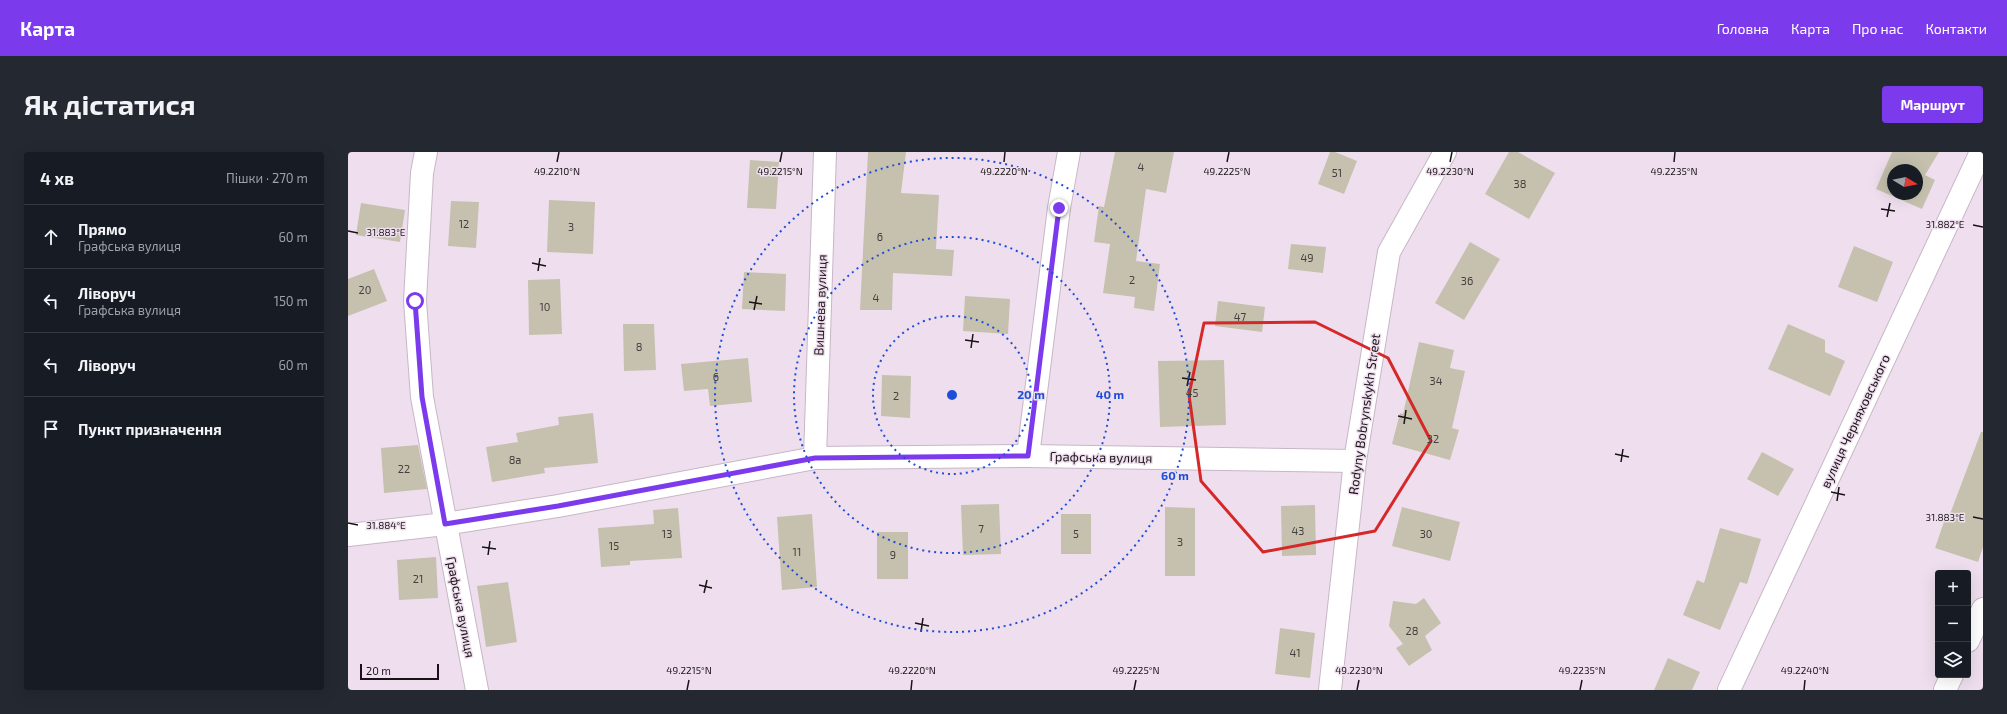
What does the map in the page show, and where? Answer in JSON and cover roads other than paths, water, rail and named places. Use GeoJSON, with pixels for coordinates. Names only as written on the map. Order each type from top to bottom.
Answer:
{"type":"FeatureCollection","features":[{"type":"Feature","properties":{"kind":"street","name":"Графська вулиця"},"geometry":{"type":"LineString","coordinates":[[426,152],[422,173],[415,301],[422,397],[477,690]]}},
{"type":"Feature","properties":{"kind":"street","name":"Вишнева вулиця"},"geometry":{"type":"LineString","coordinates":[[815,458],[825,152]]}},
{"type":"Feature","properties":{"kind":"street"},"geometry":{"type":"LineString","coordinates":[[1028,456],[1059,208],[1069,152]]}},
{"type":"Feature","properties":{"kind":"street","name":"Rodyny Bobrynskykh Street"},"geometry":{"type":"LineString","coordinates":[[1330,690],[1355,462],[1389,252],[1445,152]]}},
{"type":"Feature","properties":{"kind":"street","name":"вулиця Черняховського"},"geometry":{"type":"LineString","coordinates":[[1729,690],[1981,152]]}},
{"type":"Feature","properties":{"kind":"street","name":"Графська вулиця"},"geometry":{"type":"LineString","coordinates":[[348,535],[445,524],[558,506],[815,458],[1028,456],[1355,462]]}},
{"type":"Feature","properties":{"kind":"street"},"geometry":{"type":"LineString","coordinates":[[1971,635],[1983,609]]}},
{"type":"Feature","properties":{"kind":"street"},"geometry":{"type":"LineString","coordinates":[[1945,690],[1951,678]]}}]}
